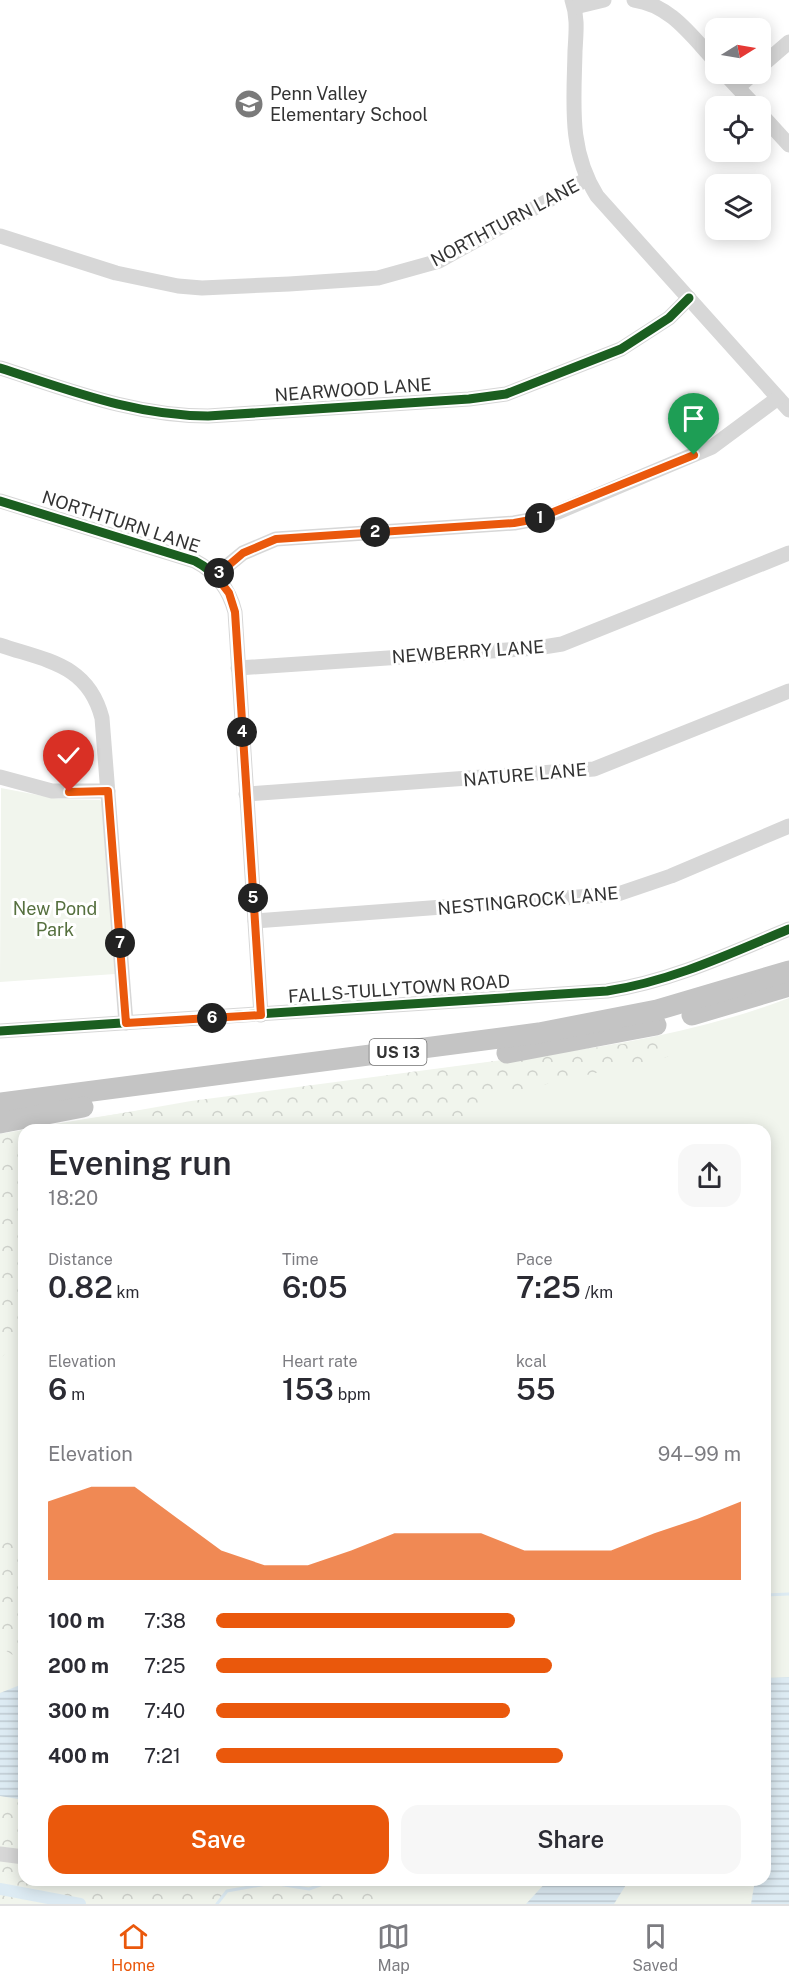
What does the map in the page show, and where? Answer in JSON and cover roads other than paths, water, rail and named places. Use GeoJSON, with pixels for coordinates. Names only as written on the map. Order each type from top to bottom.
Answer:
{"type":"FeatureCollection","features":[{"type":"Feature","properties":{"kind":"highway","name":"US 13"},"geometry":{"type":"LineString","coordinates":[[0,1103],[539,1033],[657,1010],[789,971]]}},
{"type":"Feature","properties":{"kind":"highway","name":"US 13"},"geometry":{"type":"LineString","coordinates":[[0,1118],[552,1046],[660,1024],[789,986]]}},
{"type":"Feature","properties":{"kind":"highway"},"geometry":{"type":"LineString","coordinates":[[0,1124],[83,1107]]}},
{"type":"Feature","properties":{"kind":"street"},"geometry":{"type":"LineString","coordinates":[[604,0],[573,4],[575,143],[587,179],[597,196],[789,410]]}},
{"type":"Feature","properties":{"kind":"street"},"geometry":{"type":"LineString","coordinates":[[634,0],[653,5],[673,17],[705,50]]}},
{"type":"Feature","properties":{"kind":"street"},"geometry":{"type":"LineString","coordinates":[[771,58],[789,42]]}},
{"type":"Feature","properties":{"kind":"street"},"geometry":{"type":"LineString","coordinates":[[735,84],[746,96]]}},
{"type":"Feature","properties":{"kind":"street"},"geometry":{"type":"LineString","coordinates":[[738,87],[741,84]]}},
{"type":"Feature","properties":{"kind":"street"},"geometry":{"type":"LineString","coordinates":[[771,125],[789,145]]}},
{"type":"Feature","properties":{"kind":"street","name":"NORTHTURN LANE"},"geometry":{"type":"LineString","coordinates":[[0,236],[116,273],[178,286],[202,288],[278,285],[378,278],[439,261],[587,179]]}},
{"type":"Feature","properties":{"kind":"street","name":"NEARWOOD LANE"},"geometry":{"type":"LineString","coordinates":[[0,368],[128,408],[178,416],[470,399],[518,390],[621,349],[669,318],[689,298]]}},
{"type":"Feature","properties":{"kind":"street"},"geometry":{"type":"LineString","coordinates":[[216,576],[243,553],[276,539],[514,523],[558,512],[712,447],[778,398]]}},
{"type":"Feature","properties":{"kind":"street","name":"NORTHTURN LANE"},"geometry":{"type":"LineString","coordinates":[[0,501],[195,561],[216,576],[229,593],[234,608],[261,1015]]}},
{"type":"Feature","properties":{"kind":"street","name":"NEWBERRY LANE"},"geometry":{"type":"LineString","coordinates":[[238,668],[537,648],[562,644],[789,553]]}},
{"type":"Feature","properties":{"kind":"street"},"geometry":{"type":"LineString","coordinates":[[0,645],[74,672],[92,690],[102,718],[126,1023]]}},
{"type":"Feature","properties":{"kind":"street","name":"NATURE LANE"},"geometry":{"type":"LineString","coordinates":[[246,795],[594,769],[789,691]]}},
{"type":"Feature","properties":{"kind":"street"},"geometry":{"type":"LineString","coordinates":[[0,777],[52,791],[108,791]]}},
{"type":"Feature","properties":{"kind":"street","name":"NESTINGROCK LANE"},"geometry":{"type":"LineString","coordinates":[[255,921],[618,894],[671,876],[789,826]]}},
{"type":"Feature","properties":{"kind":"street","name":"FALLS-TULLYTOWN ROAD"},"geometry":{"type":"LineString","coordinates":[[0,1031],[596,992],[637,986],[686,972],[789,929]]}},
{"type":"Feature","properties":{"kind":"street"},"geometry":{"type":"LineString","coordinates":[[0,1854],[18,1856]]}},
{"type":"Feature","properties":{"kind":"waterway"},"geometry":{"type":"LineString","coordinates":[[771,1595],[789,1594]]}},
{"type":"Feature","properties":{"kind":"waterway"},"geometry":{"type":"LineString","coordinates":[[217,1904],[227,1891],[255,1886]]}},
{"type":"Feature","properties":{"kind":"waterway"},"geometry":{"type":"LineString","coordinates":[[290,1886],[309,1889],[317,1886]]}},
{"type":"Feature","properties":{"kind":"waterway"},"geometry":{"type":"LineString","coordinates":[[0,1889],[80,1904]]}},
{"type":"Feature","properties":{"kind":"place","name":"Penn Valley Elementary School"},"geometry":{"type":"Point","coordinates":[249,104]}},
{"type":"Feature","properties":{"kind":"park label","name":"New Pond Park"},"geometry":{"type":"Point","coordinates":[55,919]}}]}
